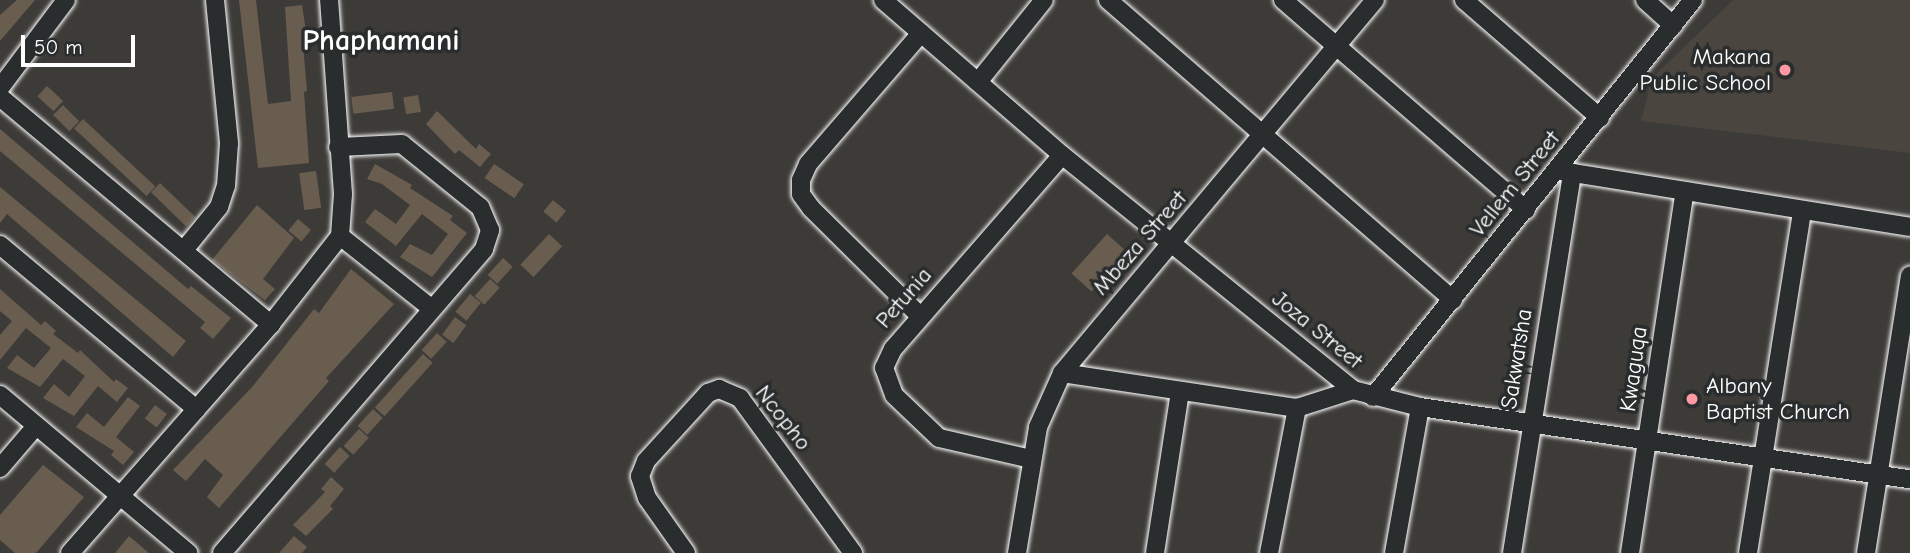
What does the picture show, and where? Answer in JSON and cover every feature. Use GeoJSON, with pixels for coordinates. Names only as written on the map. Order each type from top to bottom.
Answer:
{"type":"FeatureCollection","features":[{"type":"Feature","properties":{"kind":"street"},"geometry":{"type":"LineString","coordinates":[[0,88],[66,0]]}},
{"type":"Feature","properties":{"kind":"street"},"geometry":{"type":"LineString","coordinates":[[184,250],[219,208],[226,186],[229,143],[215,0]]}},
{"type":"Feature","properties":{"kind":"street"},"geometry":{"type":"LineString","coordinates":[[69,553],[271,324],[341,236],[344,216],[329,0]]}},
{"type":"Feature","properties":{"kind":"street","name":"Joza Street"},"geometry":{"type":"LineString","coordinates":[[883,0],[1062,155],[1353,390],[1420,407],[1532,425],[1910,479]]}},
{"type":"Feature","properties":{"kind":"street"},"geometry":{"type":"LineString","coordinates":[[978,82],[1044,0]]}},
{"type":"Feature","properties":{"kind":"street"},"geometry":{"type":"LineString","coordinates":[[1108,0],[1452,300]]}},
{"type":"Feature","properties":{"kind":"street"},"geometry":{"type":"LineString","coordinates":[[1283,0],[1526,210]]}},
{"type":"Feature","properties":{"kind":"street","name":"Mbeza Street"},"geometry":{"type":"LineString","coordinates":[[1017,553],[1031,459],[1046,401],[1062,373],[1264,136],[1375,0]]}},
{"type":"Feature","properties":{"kind":"street"},"geometry":{"type":"LineString","coordinates":[[1464,0],[1600,118]]}},
{"type":"Feature","properties":{"kind":"street"},"geometry":{"type":"LineString","coordinates":[[1645,0],[1673,24]]}},
{"type":"Feature","properties":{"kind":"street","name":"Vellem Street"},"geometry":{"type":"LineString","coordinates":[[1373,397],[1526,210],[1565,172],[1600,118],[1693,0]]}},
{"type":"Feature","properties":{"kind":"street"},"geometry":{"type":"LineString","coordinates":[[920,316],[811,208],[801,194],[800,180],[808,164],[921,33]]}},
{"type":"Feature","properties":{"kind":"street"},"geometry":{"type":"LineString","coordinates":[[0,97],[271,324]]}},
{"type":"Feature","properties":{"kind":"street"},"geometry":{"type":"LineString","coordinates":[[222,553],[484,249],[489,220],[480,206],[402,144],[338,147]]}},
{"type":"Feature","properties":{"kind":"street","name":"Petunia"},"geometry":{"type":"LineString","coordinates":[[1031,459],[939,438],[894,395],[884,368],[893,349],[920,316],[1062,155]]}},
{"type":"Feature","properties":{"kind":"street"},"geometry":{"type":"LineString","coordinates":[[1565,172],[1910,227]]}},
{"type":"Feature","properties":{"kind":"street","name":"Sakwatsha"},"geometry":{"type":"LineString","coordinates":[[1512,553],[1532,425],[1565,172]]}},
{"type":"Feature","properties":{"kind":"street","name":"Kwaguqa"},"geometry":{"type":"LineString","coordinates":[[1630,553],[1685,191]]}},
{"type":"Feature","properties":{"kind":"street"},"geometry":{"type":"LineString","coordinates":[[1748,553],[1802,211]]}},
{"type":"Feature","properties":{"kind":"street"},"geometry":{"type":"LineString","coordinates":[[341,236],[431,308]]}},
{"type":"Feature","properties":{"kind":"street"},"geometry":{"type":"LineString","coordinates":[[0,245],[196,409]]}},
{"type":"Feature","properties":{"kind":"street"},"geometry":{"type":"LineString","coordinates":[[1866,553],[1910,275]]}},
{"type":"Feature","properties":{"kind":"street"},"geometry":{"type":"LineString","coordinates":[[1062,373],[1297,408],[1353,390]]}},
{"type":"Feature","properties":{"kind":"street","name":"Ncopho"},"geometry":{"type":"LineString","coordinates":[[686,553],[647,498],[640,476],[646,461],[708,393],[719,389],[740,398],[853,553]]}},
{"type":"Feature","properties":{"kind":"street"},"geometry":{"type":"LineString","coordinates":[[1155,553],[1180,392]]}},
{"type":"Feature","properties":{"kind":"street"},"geometry":{"type":"LineString","coordinates":[[0,396],[188,553]]}},
{"type":"Feature","properties":{"kind":"street"},"geometry":{"type":"LineString","coordinates":[[1394,553],[1420,407]]}},
{"type":"Feature","properties":{"kind":"street"},"geometry":{"type":"LineString","coordinates":[[1269,553],[1297,408]]}},
{"type":"Feature","properties":{"kind":"street"},"geometry":{"type":"LineString","coordinates":[[0,468],[36,426]]}},
{"type":"Feature","properties":{"kind":"shaded area","name":"Makana Public School"},"geometry":{"type":"Polygon","coordinates":[[[1733,0],[1910,0],[1910,153],[1641,121],[1652,78],[1733,0]]]}},
{"type":"Feature","properties":{"kind":"building"},"geometry":{"type":"Polygon","coordinates":[[[17,0],[35,0],[0,41],[0,15],[17,0]]]}},
{"type":"Feature","properties":{"kind":"building"},"geometry":{"type":"Polygon","coordinates":[[[239,0],[256,0],[268,104],[291,101],[285,7],[302,5],[308,44],[303,44],[309,163],[258,168],[239,0]]]}},
{"type":"Feature","properties":{"kind":"building"},"geometry":{"type":"Polygon","coordinates":[[[47,86],[63,101],[54,111],[37,96],[47,86]]]}},
{"type":"Feature","properties":{"kind":"building"},"geometry":{"type":"Polygon","coordinates":[[[392,92],[394,109],[353,114],[351,97],[392,92]]]}},
{"type":"Feature","properties":{"kind":"building"},"geometry":{"type":"Polygon","coordinates":[[[418,95],[421,112],[406,114],[403,98],[418,95]]]}},
{"type":"Feature","properties":{"kind":"building"},"geometry":{"type":"Polygon","coordinates":[[[63,105],[79,121],[69,131],[53,115],[63,105]]]}},
{"type":"Feature","properties":{"kind":"building"},"geometry":{"type":"Polygon","coordinates":[[[437,111],[476,149],[479,144],[491,154],[480,167],[459,150],[455,154],[426,124],[437,111]]]}},
{"type":"Feature","properties":{"kind":"building"},"geometry":{"type":"Polygon","coordinates":[[[83,119],[155,187],[147,196],[74,129],[83,119]]]}},
{"type":"Feature","properties":{"kind":"building"},"geometry":{"type":"Polygon","coordinates":[[[0,129],[188,289],[191,286],[231,318],[213,339],[200,328],[205,322],[0,151],[0,129]]]}},
{"type":"Feature","properties":{"kind":"building"},"geometry":{"type":"Polygon","coordinates":[[[375,164],[412,185],[410,188],[453,216],[450,220],[467,233],[432,277],[400,257],[410,244],[432,255],[448,234],[422,214],[396,246],[365,222],[375,209],[396,224],[410,205],[382,184],[367,179],[375,164]]]}},
{"type":"Feature","properties":{"kind":"building"},"geometry":{"type":"Polygon","coordinates":[[[494,164],[524,184],[514,198],[484,178],[494,164]]]}},
{"type":"Feature","properties":{"kind":"building"},"geometry":{"type":"Polygon","coordinates":[[[316,171],[321,208],[304,210],[299,173],[316,171]]]}},
{"type":"Feature","properties":{"kind":"building"},"geometry":{"type":"Polygon","coordinates":[[[160,183],[195,217],[186,226],[151,192],[160,183]]]}},
{"type":"Feature","properties":{"kind":"building"},"geometry":{"type":"Polygon","coordinates":[[[0,187],[186,341],[173,357],[7,214],[0,223],[0,187]]]}},
{"type":"Feature","properties":{"kind":"building"},"geometry":{"type":"Polygon","coordinates":[[[553,200],[566,211],[556,222],[543,211],[553,200]]]}},
{"type":"Feature","properties":{"kind":"building"},"geometry":{"type":"Polygon","coordinates":[[[257,205],[294,238],[263,279],[275,289],[265,300],[212,260],[257,205]]]}},
{"type":"Feature","properties":{"kind":"building"},"geometry":{"type":"Polygon","coordinates":[[[298,219],[311,230],[301,241],[288,230],[298,219]]]}},
{"type":"Feature","properties":{"kind":"building"},"geometry":{"type":"Polygon","coordinates":[[[549,234],[562,246],[534,277],[520,265],[549,234]]]}},
{"type":"Feature","properties":{"kind":"building"},"geometry":{"type":"Polygon","coordinates":[[[1107,234],[1127,252],[1092,291],[1072,273],[1107,234]]]}},
{"type":"Feature","properties":{"kind":"building"},"geometry":{"type":"Polygon","coordinates":[[[503,258],[513,267],[497,284],[488,275],[503,258]]]}},
{"type":"Feature","properties":{"kind":"building"},"geometry":{"type":"Polygon","coordinates":[[[351,269],[394,304],[326,378],[329,381],[219,508],[207,497],[223,475],[205,459],[186,481],[173,470],[253,386],[314,309],[319,313],[351,269]]]}},
{"type":"Feature","properties":{"kind":"building"},"geometry":{"type":"Polygon","coordinates":[[[490,279],[500,288],[484,305],[475,296],[490,279]]]}},
{"type":"Feature","properties":{"kind":"building"},"geometry":{"type":"Polygon","coordinates":[[[0,289],[41,325],[45,321],[56,331],[53,334],[78,353],[80,350],[114,382],[116,379],[128,388],[117,402],[98,386],[74,416],[43,398],[54,384],[69,397],[85,376],[63,359],[40,387],[7,368],[17,355],[34,368],[51,348],[26,328],[0,360],[0,335],[12,321],[0,311],[0,289]]]}},
{"type":"Feature","properties":{"kind":"building"},"geometry":{"type":"Polygon","coordinates":[[[470,294],[481,303],[466,321],[456,312],[470,294]]]}},
{"type":"Feature","properties":{"kind":"building"},"geometry":{"type":"Polygon","coordinates":[[[455,317],[466,325],[453,343],[442,335],[455,317]]]}},
{"type":"Feature","properties":{"kind":"building"},"geometry":{"type":"Polygon","coordinates":[[[437,333],[447,342],[431,359],[422,350],[437,333]]]}},
{"type":"Feature","properties":{"kind":"building"},"geometry":{"type":"Polygon","coordinates":[[[423,354],[433,363],[384,416],[375,408],[423,354]]]}},
{"type":"Feature","properties":{"kind":"building"},"geometry":{"type":"Polygon","coordinates":[[[128,397],[140,406],[116,437],[134,452],[123,465],[111,455],[114,451],[76,427],[87,413],[104,427],[128,397]]]}},
{"type":"Feature","properties":{"kind":"building"},"geometry":{"type":"Polygon","coordinates":[[[155,405],[167,414],[157,428],[145,419],[155,405]]]}},
{"type":"Feature","properties":{"kind":"building"},"geometry":{"type":"Polygon","coordinates":[[[373,409],[383,418],[367,435],[358,426],[373,409]]]}},
{"type":"Feature","properties":{"kind":"building"},"geometry":{"type":"Polygon","coordinates":[[[359,429],[369,438],[353,455],[344,446],[359,429]]]}},
{"type":"Feature","properties":{"kind":"building"},"geometry":{"type":"Polygon","coordinates":[[[340,447],[350,456],[334,473],[325,464],[340,447]]]}},
{"type":"Feature","properties":{"kind":"building"},"geometry":{"type":"Polygon","coordinates":[[[43,465],[84,497],[36,553],[15,553],[0,540],[0,515],[43,465]]]}},
{"type":"Feature","properties":{"kind":"building"},"geometry":{"type":"Polygon","coordinates":[[[331,477],[344,489],[330,506],[333,509],[306,536],[293,525],[325,492],[321,489],[331,477]]]}},
{"type":"Feature","properties":{"kind":"building"},"geometry":{"type":"Polygon","coordinates":[[[129,536],[149,553],[115,553],[129,536]]]}},
{"type":"Feature","properties":{"kind":"building"},"geometry":{"type":"Polygon","coordinates":[[[294,536],[307,547],[302,553],[279,553],[294,536]]]}},
{"type":"Feature","properties":{"kind":"place","name":"Makana Public School"},"geometry":{"type":"Point","coordinates":[1785,70]}},
{"type":"Feature","properties":{"kind":"place","name":"Albany Baptist Church"},"geometry":{"type":"Point","coordinates":[1692,399]}},
{"type":"Feature","properties":{"kind":"district","name":"Phaphamani"},"geometry":{"type":"Point","coordinates":[381,41]}}]}
